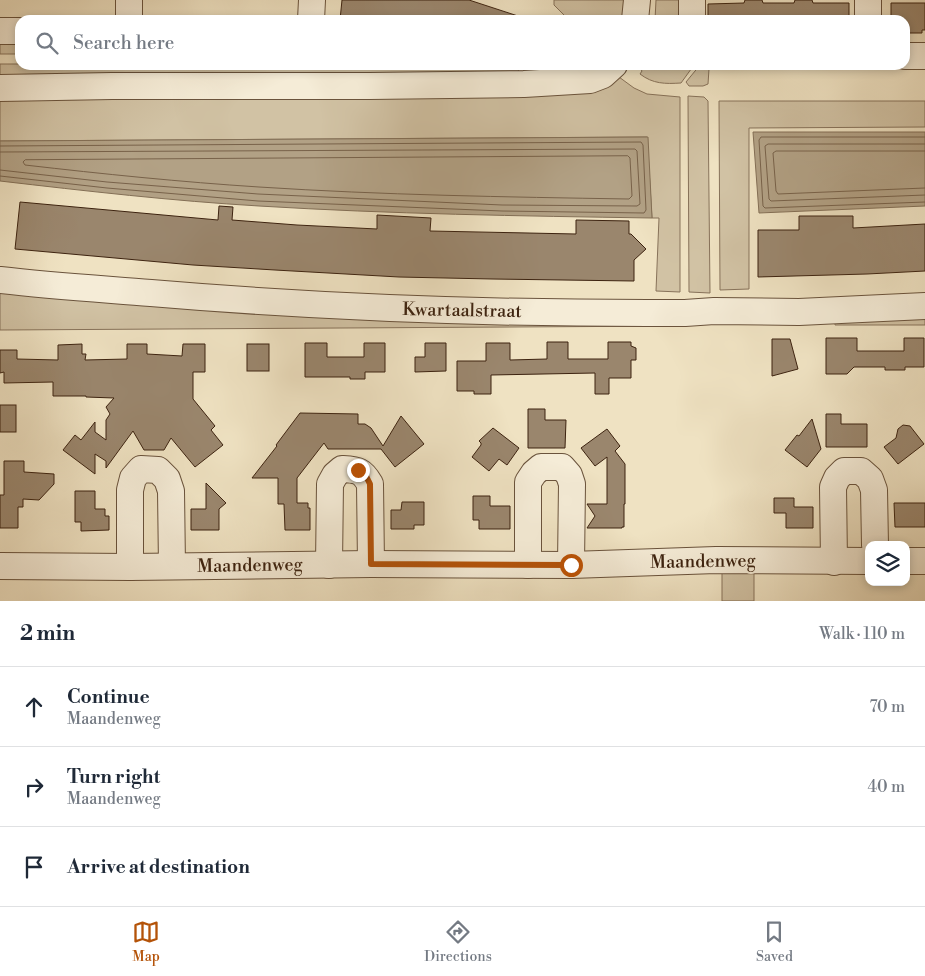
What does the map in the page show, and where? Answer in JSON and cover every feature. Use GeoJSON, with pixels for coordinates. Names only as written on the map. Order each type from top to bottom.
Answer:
{"type":"FeatureCollection","features":[{"type":"Feature","properties":{"kind":"street"},"geometry":{"type":"LineString","coordinates":[[129,0],[129,15]]}},
{"type":"Feature","properties":{"kind":"street"},"geometry":{"type":"LineString","coordinates":[[311,15],[312,0]]}},
{"type":"Feature","properties":{"kind":"street"},"geometry":{"type":"LineString","coordinates":[[636,15],[637,0]]}},
{"type":"Feature","properties":{"kind":"street"},"geometry":{"type":"LineString","coordinates":[[692,0],[692,15]]}},
{"type":"Feature","properties":{"kind":"street"},"geometry":{"type":"LineString","coordinates":[[868,0],[868,15]]}},
{"type":"Feature","properties":{"kind":"street"},"geometry":{"type":"LineString","coordinates":[[0,31],[15,31]]}},
{"type":"Feature","properties":{"kind":"street"},"geometry":{"type":"LineString","coordinates":[[910,56],[925,56]]}},
{"type":"Feature","properties":{"kind":"street"},"geometry":{"type":"LineString","coordinates":[[0,88],[524,84],[590,80],[603,75],[608,70]]}},
{"type":"Feature","properties":{"kind":"street","name":"Kwartaalstraat"},"geometry":{"type":"LineString","coordinates":[[0,280],[235,300],[366,308],[472,311],[799,312],[925,306]]}},
{"type":"Feature","properties":{"kind":"street"},"geometry":{"type":"LineString","coordinates":[[528,565],[528,482],[541,467],[562,467],[569,475],[572,484],[571,565]]}},
{"type":"Feature","properties":{"kind":"street","name":"Maandenweg"},"geometry":{"type":"LineString","coordinates":[[130,567],[130,490],[133,478],[141,469],[158,470],[167,479],[171,491],[172,566]]}},
{"type":"Feature","properties":{"kind":"street","name":"Maandenweg"},"geometry":{"type":"LineString","coordinates":[[329,564],[330,484],[335,475],[342,469],[358,470],[366,476],[370,484],[371,564]]}},
{"type":"Feature","properties":{"kind":"street"},"geometry":{"type":"LineString","coordinates":[[834,562],[833,487],[837,478],[844,472],[861,471],[870,478],[874,490],[874,541]]}},
{"type":"Feature","properties":{"kind":"street","name":"Maandenweg"},"geometry":{"type":"LineString","coordinates":[[0,566],[571,565],[716,560],[865,561]]}},
{"type":"Feature","properties":{"kind":"street"},"geometry":{"type":"LineString","coordinates":[[910,561],[925,561]]}},
{"type":"Feature","properties":{"kind":"shaded area"},"geometry":{"type":"Polygon","coordinates":[[[554,0],[624,0],[623,15],[564,15],[554,5],[554,0]]]}},
{"type":"Feature","properties":{"kind":"shaded area"},"geometry":{"type":"Polygon","coordinates":[[[656,0],[685,0],[685,15],[655,15],[656,0]]]}},
{"type":"Feature","properties":{"kind":"shaded area"},"geometry":{"type":"Polygon","coordinates":[[[0,38],[15,38],[15,54],[0,54],[0,38]]]}},
{"type":"Feature","properties":{"kind":"shaded area"},"geometry":{"type":"Polygon","coordinates":[[[0,64],[15,64],[15,70],[518,70],[519,73],[0,78],[0,64]]]}},
{"type":"Feature","properties":{"kind":"shaded area"},"geometry":{"type":"Polygon","coordinates":[[[690,70],[681,83],[654,82],[640,74],[642,71],[690,70]]]}},
{"type":"Feature","properties":{"kind":"shaded area"},"geometry":{"type":"Polygon","coordinates":[[[696,70],[709,70],[708,84],[689,86],[686,82],[696,70]]]}},
{"type":"Feature","properties":{"kind":"shaded area"},"geometry":{"type":"Polygon","coordinates":[[[619,77],[634,88],[647,94],[680,97],[680,292],[656,291],[659,218],[652,218],[647,137],[0,141],[0,99],[619,77]]]}},
{"type":"Feature","properties":{"kind":"shaded area"},"geometry":{"type":"Polygon","coordinates":[[[688,96],[704,97],[708,101],[710,293],[689,292],[688,96]]]}},
{"type":"Feature","properties":{"kind":"shaded area"},"geometry":{"type":"Polygon","coordinates":[[[719,101],[925,101],[925,127],[749,128],[749,289],[720,290],[719,101]]]}},
{"type":"Feature","properties":{"kind":"shaded area"},"geometry":{"type":"Polygon","coordinates":[[[0,287],[682,321],[682,326],[0,330],[0,287]]]}},
{"type":"Feature","properties":{"kind":"shaded area"},"geometry":{"type":"Polygon","coordinates":[[[925,314],[925,325],[835,325],[835,323],[925,314]]]}},
{"type":"Feature","properties":{"kind":"shaded area"},"geometry":{"type":"Polygon","coordinates":[[[722,573],[754,573],[754,601],[722,601],[722,573]]]}},
{"type":"Feature","properties":{"kind":"water"},"geometry":{"type":"Polygon","coordinates":[[[753,132],[925,132],[925,206],[759,213],[753,132]]]}},
{"type":"Feature","properties":{"kind":"water"},"geometry":{"type":"Polygon","coordinates":[[[648,137],[652,218],[308,209],[162,199],[0,181],[0,141],[648,137]]]}},
{"type":"Feature","properties":{"kind":"building"},"geometry":{"type":"Polygon","coordinates":[[[342,0],[469,0],[515,15],[340,15],[342,0]]]}},
{"type":"Feature","properties":{"kind":"building"},"geometry":{"type":"Polygon","coordinates":[[[745,0],[762,0],[763,3],[794,3],[795,0],[812,0],[813,3],[849,3],[849,15],[708,15],[708,4],[744,3],[745,0]]]}},
{"type":"Feature","properties":{"kind":"building"},"geometry":{"type":"Polygon","coordinates":[[[891,3],[925,3],[925,30],[922,30],[922,33],[910,33],[910,15],[891,15],[891,3]]]}},
{"type":"Feature","properties":{"kind":"building"},"geometry":{"type":"Polygon","coordinates":[[[20,202],[218,220],[219,206],[233,207],[232,220],[377,229],[377,215],[431,218],[430,231],[576,234],[576,220],[629,221],[629,234],[646,249],[634,260],[634,281],[399,277],[193,265],[15,249],[20,202]]]}},
{"type":"Feature","properties":{"kind":"building"},"geometry":{"type":"Polygon","coordinates":[[[799,216],[853,216],[853,228],[925,224],[925,271],[758,277],[758,230],[799,230],[799,216]]]}},
{"type":"Feature","properties":{"kind":"building"},"geometry":{"type":"Polygon","coordinates":[[[826,338],[857,338],[857,351],[904,351],[904,338],[924,338],[924,367],[905,367],[905,370],[885,370],[885,367],[854,367],[847,374],[826,374],[826,338]]]}},
{"type":"Feature","properties":{"kind":"building"},"geometry":{"type":"Polygon","coordinates":[[[772,339],[790,339],[798,369],[772,376],[772,339]]]}},
{"type":"Feature","properties":{"kind":"building"},"geometry":{"type":"Polygon","coordinates":[[[547,342],[568,342],[568,359],[608,359],[608,342],[631,342],[631,346],[636,348],[636,360],[631,360],[631,378],[609,378],[609,394],[595,394],[595,373],[491,375],[491,394],[457,391],[457,361],[486,361],[486,343],[510,343],[510,360],[547,359],[547,342]]]}},
{"type":"Feature","properties":{"kind":"building"},"geometry":{"type":"Polygon","coordinates":[[[305,343],[327,343],[327,357],[364,357],[364,343],[385,343],[385,372],[365,372],[365,379],[305,377],[305,343]]]}},
{"type":"Feature","properties":{"kind":"building"},"geometry":{"type":"Polygon","coordinates":[[[425,343],[446,343],[446,371],[415,372],[415,357],[425,357],[425,343]]]}},
{"type":"Feature","properties":{"kind":"building"},"geometry":{"type":"Polygon","coordinates":[[[82,344],[82,354],[86,354],[85,360],[127,359],[127,344],[147,344],[147,354],[182,356],[183,344],[205,344],[205,372],[193,372],[193,399],[215,426],[211,430],[223,445],[195,467],[171,438],[164,450],[144,450],[133,431],[106,468],[106,461],[95,454],[95,474],[63,450],[75,435],[81,440],[95,422],[95,432],[106,440],[106,420],[110,414],[106,407],[114,398],[53,396],[53,382],[4,383],[4,372],[0,373],[0,350],[17,350],[17,359],[58,360],[58,345],[82,344]]]}},
{"type":"Feature","properties":{"kind":"building"},"geometry":{"type":"Polygon","coordinates":[[[247,344],[269,344],[269,371],[247,371],[247,344]]]}},
{"type":"Feature","properties":{"kind":"building"},"geometry":{"type":"Polygon","coordinates":[[[0,405],[16,405],[16,432],[0,432],[0,405]]]}},
{"type":"Feature","properties":{"kind":"building"},"geometry":{"type":"Polygon","coordinates":[[[528,409],[545,409],[545,420],[566,420],[565,448],[528,448],[528,409]]]}},
{"type":"Feature","properties":{"kind":"building"},"geometry":{"type":"Polygon","coordinates":[[[300,413],[358,414],[358,424],[365,424],[371,428],[383,446],[401,416],[424,444],[395,467],[381,449],[328,449],[324,443],[297,478],[297,503],[308,503],[308,508],[310,508],[310,530],[285,530],[284,504],[278,504],[278,478],[252,478],[300,413]]]}},
{"type":"Feature","properties":{"kind":"building"},"geometry":{"type":"Polygon","coordinates":[[[826,414],[841,414],[841,424],[867,424],[867,447],[826,447],[826,414]]]}},
{"type":"Feature","properties":{"kind":"building"},"geometry":{"type":"Polygon","coordinates":[[[812,419],[821,449],[807,467],[785,450],[812,419]]]}},
{"type":"Feature","properties":{"kind":"building"},"geometry":{"type":"Polygon","coordinates":[[[903,425],[910,426],[924,444],[898,464],[884,447],[896,438],[898,429],[903,425]]]}},
{"type":"Feature","properties":{"kind":"building"},"geometry":{"type":"Polygon","coordinates":[[[493,428],[519,448],[507,465],[499,459],[489,471],[472,457],[481,445],[479,441],[493,428]]]}},
{"type":"Feature","properties":{"kind":"building"},"geometry":{"type":"Polygon","coordinates":[[[607,429],[620,446],[615,451],[625,464],[624,527],[587,528],[595,516],[587,504],[607,504],[607,457],[595,466],[581,448],[607,429]]]}},
{"type":"Feature","properties":{"kind":"building"},"geometry":{"type":"Polygon","coordinates":[[[4,461],[24,461],[24,472],[54,474],[54,484],[39,500],[23,499],[23,507],[18,507],[18,528],[0,528],[0,495],[4,495],[4,461]]]}},
{"type":"Feature","properties":{"kind":"building"},"geometry":{"type":"Polygon","coordinates":[[[206,483],[226,503],[219,509],[219,530],[191,530],[191,509],[206,509],[206,483]]]}},
{"type":"Feature","properties":{"kind":"building"},"geometry":{"type":"Polygon","coordinates":[[[75,491],[95,491],[95,509],[105,509],[105,516],[109,516],[109,530],[81,531],[81,522],[75,522],[75,491]]]}},
{"type":"Feature","properties":{"kind":"building"},"geometry":{"type":"Polygon","coordinates":[[[473,496],[490,496],[490,506],[510,506],[510,529],[479,529],[479,520],[473,520],[473,496]]]}},
{"type":"Feature","properties":{"kind":"building"},"geometry":{"type":"Polygon","coordinates":[[[774,498],[794,498],[794,507],[813,507],[813,528],[786,528],[786,513],[774,513],[774,498]]]}},
{"type":"Feature","properties":{"kind":"building"},"geometry":{"type":"Polygon","coordinates":[[[402,502],[424,502],[424,525],[414,525],[414,529],[391,529],[391,510],[401,510],[402,502]]]}},
{"type":"Feature","properties":{"kind":"building"},"geometry":{"type":"Polygon","coordinates":[[[894,503],[925,503],[925,527],[895,527],[894,503]]]}},
{"type":"Feature","properties":{"kind":"route"},"geometry":{"type":"LineString","coordinates":[[358,470],[366,476],[370,484],[371,564],[571,565]]}}]}
